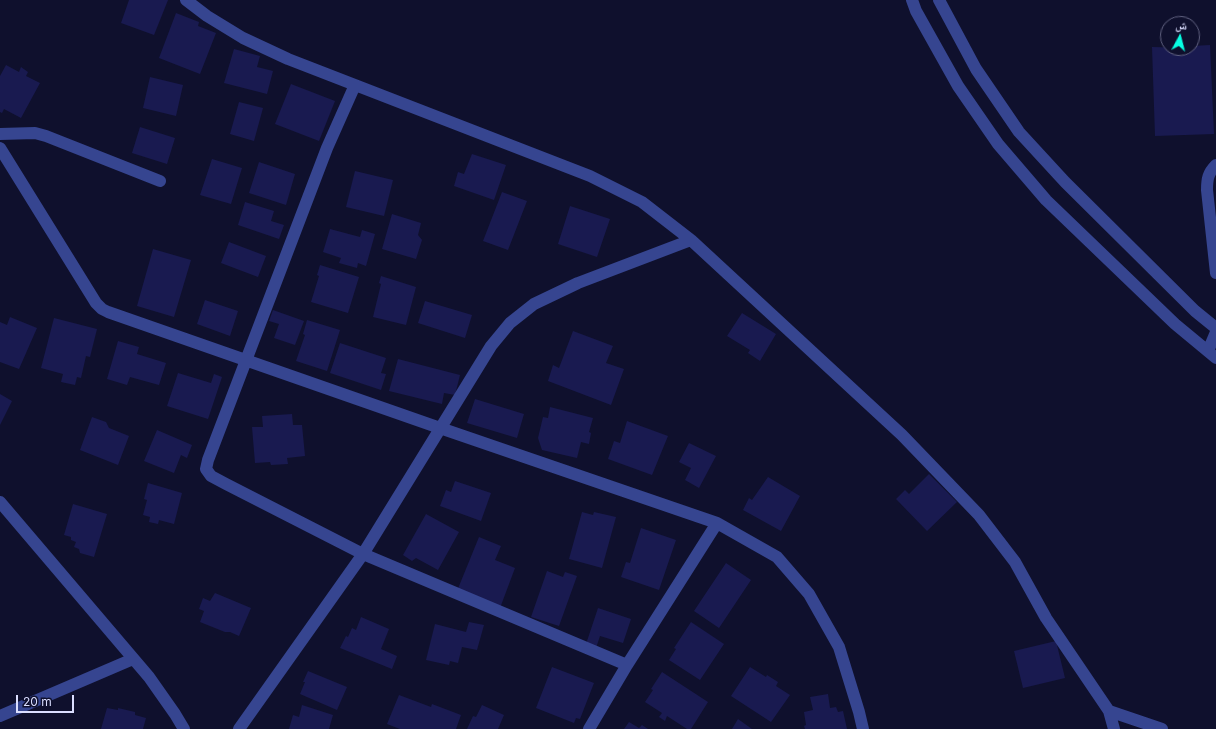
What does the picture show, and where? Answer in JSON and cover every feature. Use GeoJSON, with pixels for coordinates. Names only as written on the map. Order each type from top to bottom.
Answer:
{"type":"FeatureCollection","features":[{"type":"Feature","properties":{"kind":"street"},"geometry":{"type":"LineString","coordinates":[[186,0],[207,16],[243,38],[288,59],[590,176],[642,202],[691,240],[902,436],[979,516],[1014,562],[1046,618],[1109,711],[1114,729]]}},
{"type":"Feature","properties":{"kind":"street"},"geometry":{"type":"LineString","coordinates":[[912,0],[916,12],[958,86],[998,144],[1046,200],[1175,324],[1212,355]]}},
{"type":"Feature","properties":{"kind":"street"},"geometry":{"type":"LineString","coordinates":[[939,0],[976,69],[1019,132],[1066,182],[1195,310],[1216,328]]}},
{"type":"Feature","properties":{"kind":"street"},"geometry":{"type":"LineString","coordinates":[[355,85],[326,148],[208,460],[206,469],[211,476],[363,554],[627,665]]}},
{"type":"Feature","properties":{"kind":"street"},"geometry":{"type":"LineString","coordinates":[[0,134],[36,133],[160,181]]}},
{"type":"Feature","properties":{"kind":"street"},"geometry":{"type":"LineString","coordinates":[[0,148],[93,299],[102,309],[440,428],[718,523],[777,557],[809,594],[839,647],[860,712],[863,729]]}},
{"type":"Feature","properties":{"kind":"street"},"geometry":{"type":"LineString","coordinates":[[1216,165],[1207,178],[1207,190],[1216,273]]}},
{"type":"Feature","properties":{"kind":"street"},"geometry":{"type":"LineString","coordinates":[[238,729],[363,554],[491,346],[510,323],[534,304],[578,283],[691,240]]}},
{"type":"Feature","properties":{"kind":"street"},"geometry":{"type":"LineString","coordinates":[[1212,355],[1216,332]]}},
{"type":"Feature","properties":{"kind":"street"},"geometry":{"type":"LineString","coordinates":[[0,502],[148,677],[171,708],[184,729]]}},
{"type":"Feature","properties":{"kind":"street"},"geometry":{"type":"LineString","coordinates":[[589,729],[627,665],[718,523]]}},
{"type":"Feature","properties":{"kind":"street"},"geometry":{"type":"LineString","coordinates":[[0,716],[133,659]]}},
{"type":"Feature","properties":{"kind":"street"},"geometry":{"type":"LineString","coordinates":[[1109,711],[1162,729]]}},
{"type":"Feature","properties":{"kind":"building"},"geometry":{"type":"Polygon","coordinates":[[[129,0],[168,0],[154,35],[121,23],[129,0]]]}},
{"type":"Feature","properties":{"kind":"building"},"geometry":{"type":"Polygon","coordinates":[[[176,13],[199,22],[198,26],[216,33],[200,74],[159,58],[176,13]]]}},
{"type":"Feature","properties":{"kind":"building"},"geometry":{"type":"Polygon","coordinates":[[[1210,45],[1214,134],[1155,136],[1152,47],[1160,47],[1160,56],[1200,56],[1200,46],[1210,45]]]}},
{"type":"Feature","properties":{"kind":"building"},"geometry":{"type":"Polygon","coordinates":[[[234,49],[260,56],[257,67],[273,71],[267,94],[224,83],[234,49]]]}},
{"type":"Feature","properties":{"kind":"building"},"geometry":{"type":"Polygon","coordinates":[[[6,65],[19,72],[21,67],[28,72],[26,76],[40,83],[21,118],[4,109],[2,113],[0,112],[0,76],[6,65]]]}},
{"type":"Feature","properties":{"kind":"building"},"geometry":{"type":"Polygon","coordinates":[[[150,77],[183,85],[176,116],[143,108],[150,77]]]}},
{"type":"Feature","properties":{"kind":"building"},"geometry":{"type":"Polygon","coordinates":[[[291,84],[335,101],[319,141],[275,124],[291,84]]]}},
{"type":"Feature","properties":{"kind":"building"},"geometry":{"type":"Polygon","coordinates":[[[239,102],[263,108],[254,141],[230,134],[239,102]]]}},
{"type":"Feature","properties":{"kind":"building"},"geometry":{"type":"Polygon","coordinates":[[[140,127],[175,138],[167,164],[132,153],[140,127]]]}},
{"type":"Feature","properties":{"kind":"building"},"geometry":{"type":"Polygon","coordinates":[[[472,154],[506,165],[494,200],[454,186],[458,172],[464,174],[472,154]]]}},
{"type":"Feature","properties":{"kind":"building"},"geometry":{"type":"Polygon","coordinates":[[[212,159],[242,168],[231,204],[200,195],[212,159]]]}},
{"type":"Feature","properties":{"kind":"building"},"geometry":{"type":"Polygon","coordinates":[[[259,162],[295,174],[286,205],[249,193],[259,162]]]}},
{"type":"Feature","properties":{"kind":"building"},"geometry":{"type":"Polygon","coordinates":[[[355,171],[393,180],[384,216],[346,207],[355,171]]]}},
{"type":"Feature","properties":{"kind":"building"},"geometry":{"type":"Polygon","coordinates":[[[502,192],[527,201],[508,250],[483,241],[502,192]]]}},
{"type":"Feature","properties":{"kind":"building"},"geometry":{"type":"Polygon","coordinates":[[[245,202],[274,211],[271,221],[284,225],[279,239],[238,225],[245,202]]]}},
{"type":"Feature","properties":{"kind":"building"},"geometry":{"type":"Polygon","coordinates":[[[570,206],[610,219],[597,257],[558,244],[570,206]]]}},
{"type":"Feature","properties":{"kind":"building"},"geometry":{"type":"Polygon","coordinates":[[[392,214],[421,223],[418,235],[422,240],[416,259],[382,249],[392,214]]]}},
{"type":"Feature","properties":{"kind":"building"},"geometry":{"type":"Polygon","coordinates":[[[330,229],[360,237],[362,230],[375,234],[366,266],[358,263],[357,268],[339,263],[341,258],[323,252],[330,229]]]}},
{"type":"Feature","properties":{"kind":"building"},"geometry":{"type":"Polygon","coordinates":[[[229,242],[266,256],[258,277],[221,263],[229,242]]]}},
{"type":"Feature","properties":{"kind":"building"},"geometry":{"type":"Polygon","coordinates":[[[153,249],[191,260],[174,317],[137,306],[153,249]]]}},
{"type":"Feature","properties":{"kind":"building"},"geometry":{"type":"Polygon","coordinates":[[[320,265],[359,277],[348,313],[311,302],[319,276],[317,275],[320,265]]]}},
{"type":"Feature","properties":{"kind":"building"},"geometry":{"type":"Polygon","coordinates":[[[381,276],[416,287],[406,325],[373,317],[381,284],[379,283],[381,276]]]}},
{"type":"Feature","properties":{"kind":"building"},"geometry":{"type":"Polygon","coordinates":[[[205,300],[238,311],[230,336],[197,324],[205,300]]]}},
{"type":"Feature","properties":{"kind":"building"},"geometry":{"type":"Polygon","coordinates":[[[425,301],[472,315],[465,338],[418,323],[425,301]]]}},
{"type":"Feature","properties":{"kind":"building"},"geometry":{"type":"Polygon","coordinates":[[[273,310],[304,321],[295,345],[274,338],[279,324],[269,321],[273,310]]]}},
{"type":"Feature","properties":{"kind":"building"},"geometry":{"type":"Polygon","coordinates":[[[742,313],[776,334],[760,361],[748,353],[750,350],[727,336],[742,313]]]}},
{"type":"Feature","properties":{"kind":"building"},"geometry":{"type":"Polygon","coordinates":[[[10,317],[37,328],[19,369],[0,362],[0,322],[7,325],[10,317]]]}},
{"type":"Feature","properties":{"kind":"building"},"geometry":{"type":"Polygon","coordinates":[[[54,318],[97,329],[90,357],[86,356],[81,378],[77,377],[75,385],[61,382],[63,374],[41,368],[54,318]]]}},
{"type":"Feature","properties":{"kind":"building"},"geometry":{"type":"Polygon","coordinates":[[[307,320],[340,330],[327,371],[296,361],[305,335],[303,334],[307,320]]]}},
{"type":"Feature","properties":{"kind":"building"},"geometry":{"type":"Polygon","coordinates":[[[573,331],[613,346],[606,363],[624,369],[611,405],[548,381],[553,365],[559,368],[573,331]]]}},
{"type":"Feature","properties":{"kind":"building"},"geometry":{"type":"Polygon","coordinates":[[[118,341],[139,347],[137,354],[166,363],[159,385],[130,377],[127,385],[107,379],[118,341]]]}},
{"type":"Feature","properties":{"kind":"building"},"geometry":{"type":"Polygon","coordinates":[[[340,343],[386,358],[381,373],[386,374],[381,390],[330,373],[340,343]]]}},
{"type":"Feature","properties":{"kind":"building"},"geometry":{"type":"Polygon","coordinates":[[[398,359],[460,375],[455,395],[444,393],[442,404],[389,391],[398,359]]]}},
{"type":"Feature","properties":{"kind":"building"},"geometry":{"type":"Polygon","coordinates":[[[178,373],[211,383],[214,374],[222,377],[208,419],[167,406],[178,373]]]}},
{"type":"Feature","properties":{"kind":"building"},"geometry":{"type":"Polygon","coordinates":[[[0,394],[12,401],[0,425],[0,394]]]}},
{"type":"Feature","properties":{"kind":"building"},"geometry":{"type":"Polygon","coordinates":[[[475,399],[524,414],[517,438],[467,423],[475,399]]]}},
{"type":"Feature","properties":{"kind":"building"},"geometry":{"type":"Polygon","coordinates":[[[550,407],[593,418],[589,432],[591,433],[589,444],[581,442],[577,458],[542,450],[538,438],[543,417],[548,418],[550,407]]]}},
{"type":"Feature","properties":{"kind":"building"},"geometry":{"type":"Polygon","coordinates":[[[292,414],[293,425],[302,425],[305,456],[287,458],[288,464],[271,465],[270,462],[255,463],[252,427],[263,427],[262,416],[292,414]]]}},
{"type":"Feature","properties":{"kind":"building"},"geometry":{"type":"Polygon","coordinates":[[[92,417],[106,422],[109,428],[129,436],[118,465],[80,450],[92,417]]]}},
{"type":"Feature","properties":{"kind":"building"},"geometry":{"type":"Polygon","coordinates":[[[627,421],[668,436],[652,475],[608,459],[614,441],[620,443],[627,421]]]}},
{"type":"Feature","properties":{"kind":"building"},"geometry":{"type":"Polygon","coordinates":[[[157,430],[192,445],[187,458],[181,455],[174,473],[144,461],[157,430]]]}},
{"type":"Feature","properties":{"kind":"building"},"geometry":{"type":"Polygon","coordinates":[[[689,443],[716,456],[699,488],[685,480],[691,468],[679,462],[689,443]]]}},
{"type":"Feature","properties":{"kind":"building"},"geometry":{"type":"Polygon","coordinates":[[[929,474],[957,502],[927,531],[896,499],[905,490],[909,494],[929,474]]]}},
{"type":"Feature","properties":{"kind":"building"},"geometry":{"type":"Polygon","coordinates":[[[768,477],[800,496],[781,531],[743,510],[749,498],[752,500],[768,477]]]}},
{"type":"Feature","properties":{"kind":"building"},"geometry":{"type":"Polygon","coordinates":[[[455,481],[491,493],[481,521],[440,506],[446,490],[451,492],[455,481]]]}},
{"type":"Feature","properties":{"kind":"building"},"geometry":{"type":"Polygon","coordinates":[[[148,483],[182,493],[174,524],[159,520],[158,524],[149,522],[150,517],[143,515],[147,500],[144,499],[148,483]]]}},
{"type":"Feature","properties":{"kind":"building"},"geometry":{"type":"Polygon","coordinates":[[[73,504],[107,514],[94,557],[80,553],[79,549],[74,547],[76,542],[71,540],[71,537],[64,535],[73,504]]]}},
{"type":"Feature","properties":{"kind":"building"},"geometry":{"type":"Polygon","coordinates":[[[582,512],[593,515],[594,512],[616,517],[602,568],[569,559],[582,512]]]}},
{"type":"Feature","properties":{"kind":"building"},"geometry":{"type":"Polygon","coordinates":[[[426,514],[459,532],[438,570],[416,558],[412,561],[403,555],[426,514]]]}},
{"type":"Feature","properties":{"kind":"building"},"geometry":{"type":"Polygon","coordinates":[[[641,528],[676,540],[659,590],[621,577],[626,562],[630,563],[641,528]]]}},
{"type":"Feature","properties":{"kind":"building"},"geometry":{"type":"Polygon","coordinates":[[[479,537],[501,546],[495,560],[515,568],[500,608],[457,591],[479,537]]]}},
{"type":"Feature","properties":{"kind":"building"},"geometry":{"type":"Polygon","coordinates":[[[726,563],[751,580],[719,628],[694,611],[726,563]]]}},
{"type":"Feature","properties":{"kind":"building"},"geometry":{"type":"Polygon","coordinates":[[[547,571],[563,577],[565,572],[577,576],[559,626],[531,617],[547,571]]]}},
{"type":"Feature","properties":{"kind":"building"},"geometry":{"type":"Polygon","coordinates":[[[215,593],[251,608],[239,636],[200,622],[204,611],[199,609],[203,598],[210,601],[215,593]]]}},
{"type":"Feature","properties":{"kind":"building"},"geometry":{"type":"Polygon","coordinates":[[[598,608],[631,619],[623,643],[600,636],[596,648],[586,644],[598,608]]]}},
{"type":"Feature","properties":{"kind":"building"},"geometry":{"type":"Polygon","coordinates":[[[361,617],[389,629],[381,649],[397,656],[392,669],[340,648],[346,636],[348,637],[352,628],[356,630],[361,617]]]}},
{"type":"Feature","properties":{"kind":"building"},"geometry":{"type":"Polygon","coordinates":[[[469,622],[484,625],[477,650],[462,647],[458,663],[450,661],[449,665],[426,660],[435,624],[466,632],[469,622]]]}},
{"type":"Feature","properties":{"kind":"building"},"geometry":{"type":"Polygon","coordinates":[[[691,622],[724,644],[700,680],[669,660],[676,649],[674,648],[691,622]]]}},
{"type":"Feature","properties":{"kind":"building"},"geometry":{"type":"Polygon","coordinates":[[[1056,641],[1065,678],[1023,688],[1014,651],[1056,641]]]}},
{"type":"Feature","properties":{"kind":"building"},"geometry":{"type":"Polygon","coordinates":[[[552,667],[594,683],[580,719],[576,718],[574,723],[536,708],[552,667]]]}},
{"type":"Feature","properties":{"kind":"building"},"geometry":{"type":"Polygon","coordinates":[[[750,667],[766,677],[767,675],[778,682],[776,686],[790,695],[771,722],[731,696],[750,667]]]}},
{"type":"Feature","properties":{"kind":"building"},"geometry":{"type":"Polygon","coordinates":[[[308,671],[347,687],[337,710],[300,694],[308,671]]]}},
{"type":"Feature","properties":{"kind":"building"},"geometry":{"type":"Polygon","coordinates":[[[662,672],[708,702],[691,729],[687,729],[667,716],[665,721],[659,717],[662,713],[645,702],[662,672]]]}},
{"type":"Feature","properties":{"kind":"building"},"geometry":{"type":"Polygon","coordinates":[[[828,694],[830,708],[836,707],[838,712],[843,711],[847,729],[805,729],[804,726],[806,725],[804,712],[813,710],[810,697],[828,694]]]}},
{"type":"Feature","properties":{"kind":"building"},"geometry":{"type":"Polygon","coordinates":[[[399,695],[431,707],[432,704],[461,715],[456,729],[400,729],[387,724],[399,695]]]}},
{"type":"Feature","properties":{"kind":"building"},"geometry":{"type":"Polygon","coordinates":[[[302,705],[333,715],[329,729],[289,729],[293,715],[299,717],[302,705]]]}},
{"type":"Feature","properties":{"kind":"building"},"geometry":{"type":"Polygon","coordinates":[[[482,705],[504,715],[498,729],[467,729],[473,716],[476,717],[482,705]]]}},
{"type":"Feature","properties":{"kind":"building"},"geometry":{"type":"Polygon","coordinates":[[[107,708],[118,710],[118,708],[135,712],[135,715],[146,718],[143,729],[101,729],[107,708]]]}},
{"type":"Feature","properties":{"kind":"building"},"geometry":{"type":"Polygon","coordinates":[[[738,719],[752,729],[732,729],[738,719]]]}},
{"type":"Feature","properties":{"kind":"building"},"geometry":{"type":"Polygon","coordinates":[[[629,722],[639,728],[642,725],[648,729],[624,729],[629,722]]]}}]}
